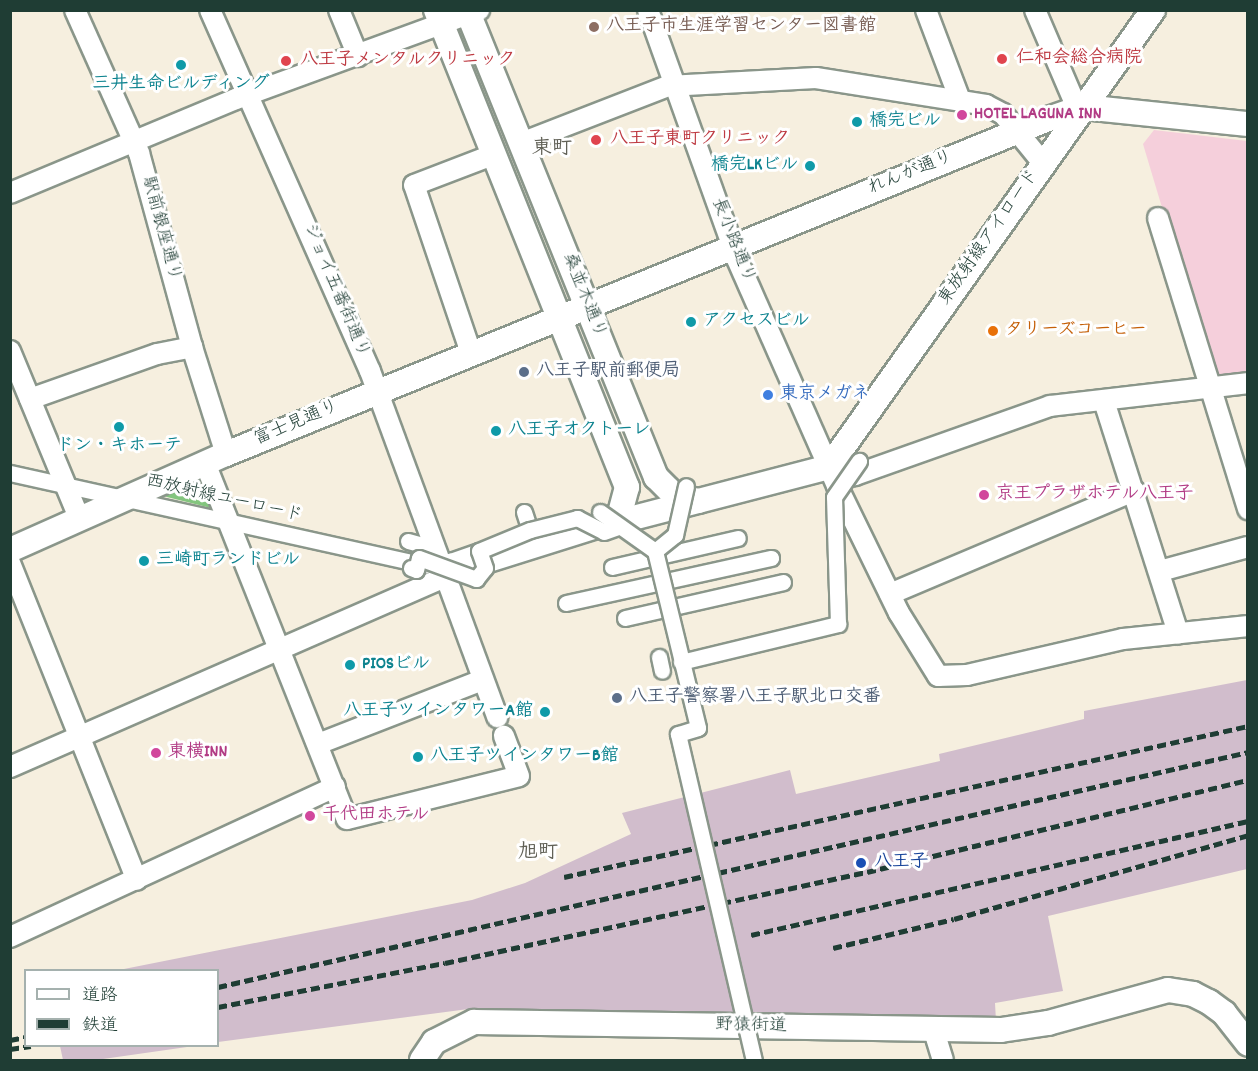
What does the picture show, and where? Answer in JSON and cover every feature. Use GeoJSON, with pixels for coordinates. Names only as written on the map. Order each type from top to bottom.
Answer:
{"type":"FeatureCollection","features":[{"type":"Feature","properties":{"kind":"street","name":"駅前銀座通り"},"geometry":{"type":"LineString","coordinates":[[75,10],[90,57],[133,141],[192,347],[229,522],[335,787]]}},
{"type":"Feature","properties":{"kind":"street","name":"ジョイ五番街通り"},"geometry":{"type":"LineString","coordinates":[[210,10],[308,228],[376,392],[425,560],[482,680],[519,776],[347,819],[335,787]]}},
{"type":"Feature","properties":{"kind":"street"},"geometry":{"type":"LineString","coordinates":[[339,10],[358,56]]}},
{"type":"Feature","properties":{"kind":"street","name":"長小路通り"},"geometry":{"type":"LineString","coordinates":[[648,10],[733,247],[829,467],[891,594],[930,666],[938,676],[948,678],[1123,639],[1178,633]]}},
{"type":"Feature","properties":{"kind":"street"},"geometry":{"type":"LineString","coordinates":[[926,10],[960,100]]}},
{"type":"Feature","properties":{"kind":"street"},"geometry":{"type":"LineString","coordinates":[[1035,10],[1074,101],[1083,107]]}},
{"type":"Feature","properties":{"kind":"street","name":"東放射線アイロード"},"geometry":{"type":"LineString","coordinates":[[829,467],[1153,10]]}},
{"type":"Feature","properties":{"kind":"street"},"geometry":{"type":"LineString","coordinates":[[10,193],[247,96],[358,56],[439,18],[471,12]]}},
{"type":"Feature","properties":{"kind":"street","name":"桑並木通り"},"geometry":{"type":"LineString","coordinates":[[471,12],[521,143],[656,477],[675,496],[670,507]]}},
{"type":"Feature","properties":{"kind":"street","name":"桑並木通り"},"geometry":{"type":"LineString","coordinates":[[439,18],[627,487]]}},
{"type":"Feature","properties":{"kind":"street"},"geometry":{"type":"LineString","coordinates":[[521,143],[675,86],[816,78],[960,100],[999,110],[1043,163]]}},
{"type":"Feature","properties":{"kind":"street","name":"れんが通り"},"geometry":{"type":"LineString","coordinates":[[587,306],[669,266],[733,247],[1083,107],[1248,124]]}},
{"type":"Feature","properties":{"kind":"street"},"geometry":{"type":"LineString","coordinates":[[471,353],[414,185],[495,154]]}},
{"type":"Feature","properties":{"kind":"street"},"geometry":{"type":"LineString","coordinates":[[1158,218],[1248,509]]}},
{"type":"Feature","properties":{"kind":"street","name":"富士見通り"},"geometry":{"type":"LineString","coordinates":[[10,550],[216,459],[587,306]]}},
{"type":"Feature","properties":{"kind":"street"},"geometry":{"type":"LineString","coordinates":[[30,399],[157,354],[192,347]]}},
{"type":"Feature","properties":{"kind":"street"},"geometry":{"type":"LineString","coordinates":[[10,351],[80,520]]}},
{"type":"Feature","properties":{"kind":"street"},"geometry":{"type":"LineString","coordinates":[[10,767],[281,650],[425,560],[608,522],[829,467],[843,477],[855,475],[1050,406],[1248,383]]}},
{"type":"Feature","properties":{"kind":"street"},"geometry":{"type":"LineString","coordinates":[[1104,401],[1178,633],[1248,626]]}},
{"type":"Feature","properties":{"kind":"street"},"geometry":{"type":"LineString","coordinates":[[681,662],[838,624],[833,532],[834,497],[859,460]]}},
{"type":"Feature","properties":{"kind":"street","name":"西放射線ユーロード"},"geometry":{"type":"LineString","coordinates":[[10,473],[229,522],[425,560],[476,579],[485,568],[479,551]]}},
{"type":"Feature","properties":{"kind":"street"},"geometry":{"type":"LineString","coordinates":[[608,522],[620,513],[627,487],[670,507],[677,527],[657,558],[656,592],[669,615],[698,728],[678,734],[754,1060]]}},
{"type":"Feature","properties":{"kind":"street"},"geometry":{"type":"LineString","coordinates":[[891,594],[1134,491]]}},
{"type":"Feature","properties":{"kind":"street"},"geometry":{"type":"LineString","coordinates":[[637,539],[633,530],[670,507]]}},
{"type":"Feature","properties":{"kind":"street"},"geometry":{"type":"LineString","coordinates":[[524,512],[532,538]]}},
{"type":"Feature","properties":{"kind":"street"},"geometry":{"type":"LineString","coordinates":[[608,522],[637,539],[657,558],[676,561]]}},
{"type":"Feature","properties":{"kind":"street"},"geometry":{"type":"LineString","coordinates":[[425,560],[450,561],[532,538]]}},
{"type":"Feature","properties":{"kind":"street"},"geometry":{"type":"LineString","coordinates":[[612,567],[738,538]]}},
{"type":"Feature","properties":{"kind":"street"},"geometry":{"type":"LineString","coordinates":[[1160,571],[1248,547]]}},
{"type":"Feature","properties":{"kind":"street"},"geometry":{"type":"LineString","coordinates":[[566,603],[771,558]]}},
{"type":"Feature","properties":{"kind":"street"},"geometry":{"type":"LineString","coordinates":[[10,563],[77,738],[136,880]]}},
{"type":"Feature","properties":{"kind":"street"},"geometry":{"type":"LineString","coordinates":[[624,618],[783,582]]}},
{"type":"Feature","properties":{"kind":"street"},"geometry":{"type":"LineString","coordinates":[[656,592],[684,586]]}},
{"type":"Feature","properties":{"kind":"street"},"geometry":{"type":"LineString","coordinates":[[654,619],[691,610]]}},
{"type":"Feature","properties":{"kind":"street"},"geometry":{"type":"LineString","coordinates":[[318,744],[482,680]]}},
{"type":"Feature","properties":{"kind":"street"},"geometry":{"type":"LineString","coordinates":[[10,937],[335,787]]}},
{"type":"Feature","properties":{"kind":"street","name":"野猿街道"},"geometry":{"type":"LineString","coordinates":[[422,1060],[441,1037],[474,1022],[934,1031],[1029,1027],[1168,990],[1192,994],[1209,1002],[1224,1013],[1248,1044]]}},
{"type":"Feature","properties":{"kind":"street","name":"野猿街道"},"geometry":{"type":"LineString","coordinates":[[435,1060],[455,1042],[479,1032],[537,1022]]}},
{"type":"Feature","properties":{"kind":"street"},"geometry":{"type":"LineString","coordinates":[[934,1031],[944,1060]]}},
{"type":"Feature","properties":{"kind":"shaded area"},"geometry":{"type":"Polygon","coordinates":[[[1154,130],[1247,141],[1247,377],[1226,380],[1210,368],[1143,144],[1154,130]]]}},
{"type":"Feature","properties":{"kind":"shaded area"},"geometry":{"type":"Polygon","coordinates":[[[1247,680],[1247,869],[1048,916],[1063,991],[995,1003],[996,1021],[476,1008],[219,1042],[219,969],[124,969],[472,900],[525,883],[631,834],[622,813],[790,770],[796,794],[940,761],[939,754],[1084,719],[1084,711],[1247,680]]]}},
{"type":"Feature","properties":{"kind":"shaded area"},"geometry":{"type":"Polygon","coordinates":[[[60,1047],[187,1047],[96,1060],[63,1060],[60,1047]]]}},
{"type":"Feature","properties":{"kind":"green space"},"geometry":{"type":"Polygon","coordinates":[[[204,477],[219,510],[163,496],[204,477]]]}},
{"type":"Feature","properties":{"kind":"railway"},"geometry":{"type":"LineString","coordinates":[[564,877],[1248,726]]}},
{"type":"Feature","properties":{"kind":"railway"},"geometry":{"type":"LineString","coordinates":[[219,987],[1248,752]]}},
{"type":"Feature","properties":{"kind":"railway"},"geometry":{"type":"LineString","coordinates":[[219,1007],[445,963],[867,872],[1248,780]]}},
{"type":"Feature","properties":{"kind":"railway"},"geometry":{"type":"LineString","coordinates":[[751,935],[1248,821]]}},
{"type":"Feature","properties":{"kind":"railway"},"geometry":{"type":"LineString","coordinates":[[833,948],[954,919],[1248,835]]}},
{"type":"Feature","properties":{"kind":"railway"},"geometry":{"type":"LineString","coordinates":[[10,1040],[24,1037]]}},
{"type":"Feature","properties":{"kind":"railway"},"geometry":{"type":"LineString","coordinates":[[10,1049],[24,1047]]}},
{"type":"Feature","properties":{"kind":"place","name":"八王子市生涯学習センター図書館"},"geometry":{"type":"Point","coordinates":[594,27]}},
{"type":"Feature","properties":{"kind":"place","name":"仁和会総合病院"},"geometry":{"type":"Point","coordinates":[1002,59]}},
{"type":"Feature","properties":{"kind":"place","name":"八王子メンタルクリニック"},"geometry":{"type":"Point","coordinates":[286,61]}},
{"type":"Feature","properties":{"kind":"place","name":"三井生命ビルディング"},"geometry":{"type":"Point","coordinates":[181,65]}},
{"type":"Feature","properties":{"kind":"place","name":"HOTEL LAGUNA INN"},"geometry":{"type":"Point","coordinates":[962,115]}},
{"type":"Feature","properties":{"kind":"place","name":"橋完ビル"},"geometry":{"type":"Point","coordinates":[857,122]}},
{"type":"Feature","properties":{"kind":"place","name":"八王子東町クリニック"},"geometry":{"type":"Point","coordinates":[596,140]}},
{"type":"Feature","properties":{"kind":"place","name":"橋完LKビル"},"geometry":{"type":"Point","coordinates":[810,166]}},
{"type":"Feature","properties":{"kind":"place","name":"アクセスビル"},"geometry":{"type":"Point","coordinates":[691,322]}},
{"type":"Feature","properties":{"kind":"place","name":"タリーズコーヒー"},"geometry":{"type":"Point","coordinates":[993,331]}},
{"type":"Feature","properties":{"kind":"place","name":"八王子駅前郵便局"},"geometry":{"type":"Point","coordinates":[524,372]}},
{"type":"Feature","properties":{"kind":"place","name":"東京メガネ"},"geometry":{"type":"Point","coordinates":[768,395]}},
{"type":"Feature","properties":{"kind":"place","name":"ドン・キホーテ"},"geometry":{"type":"Point","coordinates":[119,427]}},
{"type":"Feature","properties":{"kind":"place","name":"八王子オクトーレ"},"geometry":{"type":"Point","coordinates":[496,431]}},
{"type":"Feature","properties":{"kind":"place","name":"京王プラザホテル八王子"},"geometry":{"type":"Point","coordinates":[984,495]}},
{"type":"Feature","properties":{"kind":"place","name":"三崎町ランドビル"},"geometry":{"type":"Point","coordinates":[144,561]}},
{"type":"Feature","properties":{"kind":"place","name":"PIOSビル"},"geometry":{"type":"Point","coordinates":[350,665]}},
{"type":"Feature","properties":{"kind":"place","name":"八王子警察署八王子駅北口交番"},"geometry":{"type":"Point","coordinates":[617,698]}},
{"type":"Feature","properties":{"kind":"place","name":"八王子ツインタワーA館"},"geometry":{"type":"Point","coordinates":[545,712]}},
{"type":"Feature","properties":{"kind":"place","name":"東横INN"},"geometry":{"type":"Point","coordinates":[156,753]}},
{"type":"Feature","properties":{"kind":"place","name":"八王子ツインタワーB館"},"geometry":{"type":"Point","coordinates":[418,757]}},
{"type":"Feature","properties":{"kind":"place","name":"千代田ホテル"},"geometry":{"type":"Point","coordinates":[310,816]}},
{"type":"Feature","properties":{"kind":"place","name":"八王子"},"geometry":{"type":"Point","coordinates":[861,863]}},
{"type":"Feature","properties":{"kind":"district","name":"東町"},"geometry":{"type":"Point","coordinates":[552,149]}},
{"type":"Feature","properties":{"kind":"district","name":"旭町"},"geometry":{"type":"Point","coordinates":[538,853]}}]}
